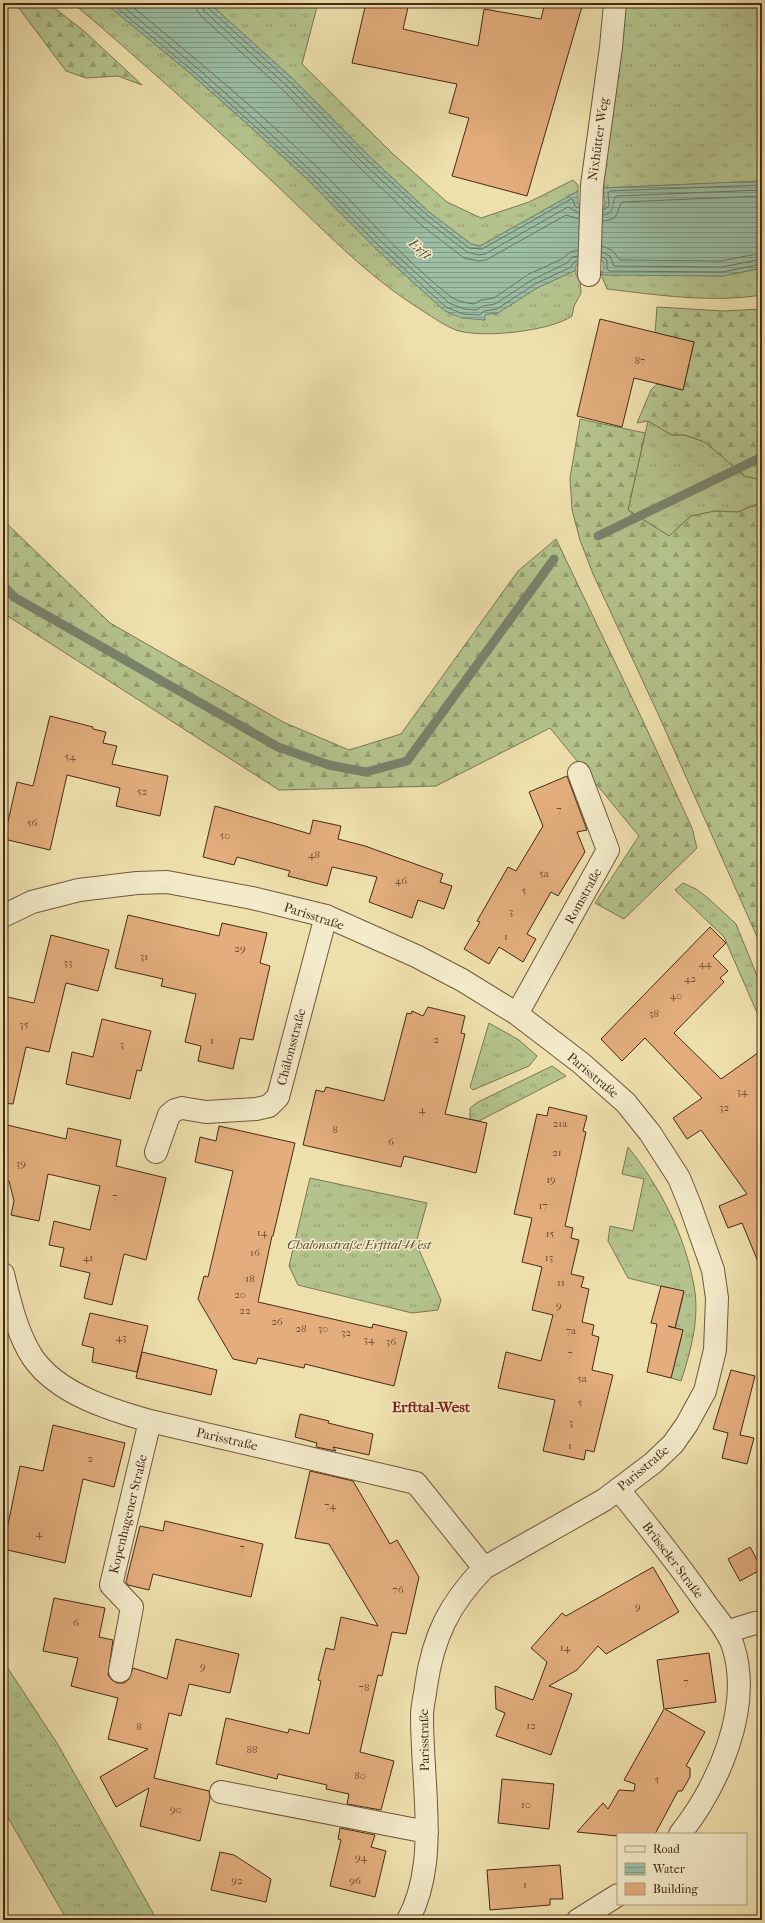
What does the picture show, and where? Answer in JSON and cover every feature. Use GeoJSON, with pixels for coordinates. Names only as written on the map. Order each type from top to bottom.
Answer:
{"type":"FeatureCollection","features":[{"type":"Feature","properties":{"kind":"street","name":"Nixhütter Weg"},"geometry":{"type":"LineString","coordinates":[[589,275],[592,185],[611,48],[615,3]]}},
{"type":"Feature","properties":{"kind":"street","name":"Romstraße"},"geometry":{"type":"LineString","coordinates":[[517,1014],[608,850],[579,773]]}},
{"type":"Feature","properties":{"kind":"street","name":"Parisstraße"},"geometry":{"type":"LineString","coordinates":[[5,910],[79,890],[137,882],[167,882],[252,898],[326,916],[416,956],[462,980],[517,1014],[581,1063],[626,1103],[650,1133],[679,1178],[713,1270],[717,1298],[715,1350],[705,1391],[687,1424],[673,1444],[653,1463],[604,1500],[484,1568],[468,1584],[444,1620],[436,1639],[422,1714],[427,1832],[424,1875],[416,1917]]}},
{"type":"Feature","properties":{"kind":"street","name":"Châlonsstraße"},"geometry":{"type":"LineString","coordinates":[[156,1152],[169,1115],[175,1110],[182,1108],[206,1112],[256,1109],[268,1106],[278,1097],[326,916]]}},
{"type":"Feature","properties":{"kind":"street","name":"Parisstraße"},"geometry":{"type":"LineString","coordinates":[[3,1274],[21,1333],[33,1357],[44,1370],[57,1381],[90,1401],[114,1411],[150,1421],[416,1483],[484,1568]]}},
{"type":"Feature","properties":{"kind":"street","name":"Kopenhagener Straße"},"geometry":{"type":"LineString","coordinates":[[120,1671],[132,1607],[111,1585],[150,1421]]}},
{"type":"Feature","properties":{"kind":"street","name":"Brüsseler Straße"},"geometry":{"type":"LineString","coordinates":[[619,1490],[686,1576],[726,1632],[733,1646],[739,1679],[732,1734],[719,1772],[697,1813],[681,1833]]}},
{"type":"Feature","properties":{"kind":"street"},"geometry":{"type":"LineString","coordinates":[[726,1632],[755,1623],[762,1624]]}},
{"type":"Feature","properties":{"kind":"street"},"geometry":{"type":"LineString","coordinates":[[221,1792],[427,1832]]}},
{"type":"Feature","properties":{"kind":"street"},"geometry":{"type":"LineString","coordinates":[[578,1920],[617,1896]]}},
{"type":"Feature","properties":{"kind":"green space"},"geometry":{"type":"Polygon","coordinates":[[[15,3],[48,3],[84,31],[142,85],[118,76],[86,78],[66,71],[15,3]]]}},
{"type":"Feature","properties":{"kind":"green space"},"geometry":{"type":"Polygon","coordinates":[[[73,3],[105,3],[191,74],[305,177],[375,248],[445,311],[484,320],[484,315],[496,314],[537,288],[576,270],[576,275],[580,278],[581,293],[574,306],[572,316],[549,326],[516,332],[482,334],[467,333],[456,330],[440,322],[402,297],[363,267],[198,113],[73,3]]]}},
{"type":"Feature","properties":{"kind":"green space"},"geometry":{"type":"Polygon","coordinates":[[[209,3],[318,3],[302,64],[393,154],[447,202],[481,218],[529,202],[573,180],[578,185],[578,191],[480,246],[471,244],[429,212],[371,158],[294,80],[209,3]]]}},
{"type":"Feature","properties":{"kind":"green space"},"geometry":{"type":"Polygon","coordinates":[[[625,3],[762,3],[762,181],[603,188],[605,145],[625,3]]]}},
{"type":"Feature","properties":{"kind":"green space"},"geometry":{"type":"Polygon","coordinates":[[[762,268],[762,295],[723,298],[684,297],[607,289],[601,274],[723,276],[762,268]]]}},
{"type":"Feature","properties":{"kind":"green space"},"geometry":{"type":"Polygon","coordinates":[[[657,307],[723,311],[762,309],[762,480],[744,476],[705,442],[685,435],[672,435],[648,421],[637,423],[651,390],[657,384],[683,390],[694,342],[655,333],[657,307]]]}},
{"type":"Feature","properties":{"kind":"green space"},"geometry":{"type":"Polygon","coordinates":[[[580,419],[645,433],[628,510],[669,536],[691,516],[715,511],[738,512],[762,502],[762,948],[659,716],[593,574],[580,540],[572,510],[570,478],[580,419]]]}},
{"type":"Feature","properties":{"kind":"green space"},"geometry":{"type":"Polygon","coordinates":[[[648,421],[672,435],[685,435],[705,442],[744,476],[762,480],[762,502],[738,512],[715,511],[691,516],[669,536],[628,510],[648,421]]]}},
{"type":"Feature","properties":{"kind":"green space"},"geometry":{"type":"Polygon","coordinates":[[[3,520],[110,623],[283,722],[349,750],[401,734],[518,571],[556,539],[643,721],[692,828],[697,848],[624,919],[595,903],[639,836],[550,728],[436,786],[279,790],[3,613],[3,520]]]}},
{"type":"Feature","properties":{"kind":"green space"},"geometry":{"type":"Polygon","coordinates":[[[683,883],[696,889],[708,898],[736,924],[762,988],[762,1024],[724,937],[675,890],[683,883]]]}},
{"type":"Feature","properties":{"kind":"green space"},"geometry":{"type":"Polygon","coordinates":[[[489,1023],[519,1040],[537,1056],[529,1066],[473,1090],[470,1087],[489,1023]]]}},
{"type":"Feature","properties":{"kind":"green space"},"geometry":{"type":"Polygon","coordinates":[[[552,1066],[566,1076],[479,1121],[470,1119],[470,1108],[478,1102],[552,1066]]]}},
{"type":"Feature","properties":{"kind":"green space"},"geometry":{"type":"Polygon","coordinates":[[[628,1147],[651,1178],[670,1212],[678,1230],[690,1267],[696,1298],[696,1310],[694,1334],[681,1381],[671,1378],[683,1330],[675,1328],[684,1292],[628,1278],[608,1241],[610,1226],[633,1231],[644,1179],[622,1174],[628,1147]]]}},
{"type":"Feature","properties":{"kind":"green space","name":"Chalonsstraße/Erfttal-West"},"geometry":{"type":"Polygon","coordinates":[[[310,1178],[427,1203],[416,1243],[441,1300],[438,1310],[412,1313],[298,1285],[289,1266],[310,1178]]]}},
{"type":"Feature","properties":{"kind":"green space"},"geometry":{"type":"Polygon","coordinates":[[[3,1661],[57,1743],[157,1920],[67,1920],[3,1809],[3,1661]]]}},
{"type":"Feature","properties":{"kind":"water","name":"Erft"},"geometry":{"type":"Polygon","coordinates":[[[105,3],[209,3],[294,80],[371,158],[429,212],[471,244],[480,246],[578,191],[578,204],[605,206],[603,188],[762,181],[762,268],[723,276],[604,275],[601,272],[603,271],[603,261],[576,265],[576,270],[537,288],[495,315],[495,313],[485,315],[485,320],[462,318],[445,311],[375,248],[305,177],[245,122],[191,74],[105,3]]]}},
{"type":"Feature","properties":{"kind":"building"},"geometry":{"type":"Polygon","coordinates":[[[366,3],[409,3],[403,29],[478,46],[484,9],[541,19],[545,3],[583,3],[527,196],[452,176],[469,118],[449,113],[457,84],[352,63],[366,3]]]}},
{"type":"Feature","properties":{"kind":"building"},"geometry":{"type":"Polygon","coordinates":[[[600,319],[694,342],[683,390],[634,378],[622,427],[577,416],[600,319]]]}},
{"type":"Feature","properties":{"kind":"building"},"geometry":{"type":"Polygon","coordinates":[[[50,716],[93,727],[93,729],[106,732],[103,743],[117,746],[112,764],[168,776],[160,816],[116,806],[120,788],[67,775],[50,850],[4,839],[17,782],[33,786],[50,716]]]}},
{"type":"Feature","properties":{"kind":"building"},"geometry":{"type":"Polygon","coordinates":[[[567,776],[587,830],[577,832],[585,852],[558,896],[551,892],[527,934],[536,939],[523,962],[499,947],[489,964],[464,949],[480,922],[477,921],[508,867],[516,871],[543,826],[529,792],[567,776]]]}},
{"type":"Feature","properties":{"kind":"building"},"geometry":{"type":"Polygon","coordinates":[[[215,806],[310,834],[313,820],[341,826],[338,839],[365,846],[443,874],[440,882],[452,886],[444,909],[418,900],[412,918],[369,902],[377,877],[332,867],[327,886],[288,876],[290,871],[237,857],[234,865],[203,857],[215,806]]]}},
{"type":"Feature","properties":{"kind":"building"},"geometry":{"type":"Polygon","coordinates":[[[128,915],[219,936],[222,923],[267,933],[260,963],[270,966],[253,1040],[240,1038],[233,1069],[198,1061],[201,1046],[185,1042],[196,994],[161,986],[163,979],[115,968],[128,915]]]}},
{"type":"Feature","properties":{"kind":"building"},"geometry":{"type":"Polygon","coordinates":[[[710,927],[726,943],[713,956],[728,971],[720,978],[724,982],[674,1033],[721,1079],[762,1050],[761,1269],[742,1223],[728,1228],[719,1206],[747,1194],[701,1130],[687,1139],[673,1118],[702,1098],[645,1038],[622,1061],[601,1039],[710,927]]]}},
{"type":"Feature","properties":{"kind":"building"},"geometry":{"type":"Polygon","coordinates":[[[51,935],[109,950],[98,991],[66,983],[49,1052],[26,1047],[13,1104],[3,1103],[3,996],[34,1003],[51,935]]]}},
{"type":"Feature","properties":{"kind":"building"},"geometry":{"type":"Polygon","coordinates":[[[428,1007],[465,1016],[461,1033],[465,1034],[445,1114],[487,1123],[476,1173],[404,1156],[401,1167],[303,1145],[316,1090],[324,1092],[326,1087],[384,1101],[407,1013],[411,1014],[412,1011],[423,1016],[428,1007]]]}},
{"type":"Feature","properties":{"kind":"building"},"geometry":{"type":"Polygon","coordinates":[[[102,1019],[151,1031],[141,1071],[137,1070],[130,1099],[66,1084],[72,1052],[93,1057],[102,1019]]]}},
{"type":"Feature","properties":{"kind":"building"},"geometry":{"type":"Polygon","coordinates":[[[549,1107],[587,1116],[583,1131],[586,1132],[565,1226],[573,1228],[571,1238],[579,1240],[571,1274],[584,1277],[581,1287],[589,1289],[582,1322],[594,1325],[592,1335],[599,1337],[592,1370],[613,1375],[594,1452],[586,1450],[584,1460],[543,1451],[555,1400],[498,1388],[506,1352],[541,1361],[553,1315],[532,1310],[542,1267],[522,1262],[532,1218],[514,1214],[537,1114],[547,1116],[549,1107]]]}},
{"type":"Feature","properties":{"kind":"building"},"geometry":{"type":"Polygon","coordinates":[[[3,1124],[66,1139],[68,1128],[121,1140],[116,1166],[166,1178],[146,1260],[124,1254],[112,1305],[84,1298],[90,1273],[60,1266],[64,1248],[49,1245],[54,1221],[90,1230],[100,1186],[48,1174],[39,1221],[11,1215],[14,1201],[9,1181],[3,1179],[3,1124]]]}},
{"type":"Feature","properties":{"kind":"building"},"geometry":{"type":"Polygon","coordinates":[[[219,1126],[295,1143],[272,1236],[258,1302],[372,1328],[373,1324],[407,1332],[394,1386],[305,1364],[304,1368],[258,1358],[256,1364],[233,1359],[198,1299],[204,1276],[208,1277],[233,1171],[195,1162],[200,1137],[216,1141],[219,1126]]]}},
{"type":"Feature","properties":{"kind":"building"},"geometry":{"type":"Polygon","coordinates":[[[661,1286],[684,1291],[675,1328],[683,1330],[671,1378],[647,1372],[657,1324],[651,1323],[661,1286]]]}},
{"type":"Feature","properties":{"kind":"building"},"geometry":{"type":"Polygon","coordinates":[[[90,1313],[148,1326],[137,1372],[92,1362],[94,1348],[82,1345],[90,1313]]]}},
{"type":"Feature","properties":{"kind":"building"},"geometry":{"type":"Polygon","coordinates":[[[142,1352],[217,1370],[211,1395],[136,1378],[142,1352]]]}},
{"type":"Feature","properties":{"kind":"building"},"geometry":{"type":"Polygon","coordinates":[[[731,1370],[755,1376],[740,1435],[754,1438],[747,1464],[722,1458],[728,1433],[713,1429],[731,1370]]]}},
{"type":"Feature","properties":{"kind":"building"},"geometry":{"type":"Polygon","coordinates":[[[300,1414],[329,1421],[328,1423],[373,1434],[369,1455],[333,1447],[336,1451],[316,1447],[317,1443],[295,1437],[300,1414]]]}},
{"type":"Feature","properties":{"kind":"building"},"geometry":{"type":"Polygon","coordinates":[[[53,1425],[125,1443],[114,1487],[83,1479],[65,1563],[3,1549],[20,1466],[43,1471],[53,1425]]]}},
{"type":"Feature","properties":{"kind":"building"},"geometry":{"type":"Polygon","coordinates":[[[310,1471],[353,1481],[390,1544],[397,1540],[419,1577],[406,1634],[392,1632],[382,1676],[378,1675],[360,1752],[394,1761],[381,1810],[347,1804],[349,1794],[326,1789],[327,1785],[278,1774],[277,1779],[216,1764],[226,1718],[288,1733],[289,1729],[309,1734],[321,1681],[318,1680],[326,1648],[334,1650],[341,1617],[378,1626],[329,1544],[295,1538],[310,1471]]]}},
{"type":"Feature","properties":{"kind":"building"},"geometry":{"type":"Polygon","coordinates":[[[165,1521],[263,1544],[251,1597],[153,1574],[149,1590],[128,1585],[126,1582],[140,1526],[163,1531],[165,1521]]]}},
{"type":"Feature","properties":{"kind":"building"},"geometry":{"type":"Polygon","coordinates":[[[750,1547],[762,1569],[740,1581],[728,1559],[750,1547]]]}},
{"type":"Feature","properties":{"kind":"building"},"geometry":{"type":"Polygon","coordinates":[[[653,1567],[679,1612],[606,1654],[598,1646],[577,1670],[549,1686],[572,1694],[551,1755],[496,1736],[505,1713],[496,1709],[495,1686],[533,1700],[547,1662],[531,1648],[562,1613],[566,1616],[653,1567]]]}},
{"type":"Feature","properties":{"kind":"building"},"geometry":{"type":"Polygon","coordinates":[[[54,1598],[105,1608],[99,1637],[113,1640],[108,1675],[117,1683],[124,1683],[129,1679],[133,1668],[167,1679],[176,1639],[239,1654],[230,1693],[189,1684],[181,1716],[169,1713],[154,1778],[209,1791],[210,1798],[200,1841],[140,1826],[149,1788],[116,1807],[100,1777],[148,1749],[108,1739],[118,1698],[71,1686],[78,1658],[43,1651],[54,1598]]]}},
{"type":"Feature","properties":{"kind":"building"},"geometry":{"type":"Polygon","coordinates":[[[709,1653],[716,1702],[665,1709],[705,1732],[686,1766],[690,1768],[690,1777],[682,1791],[678,1791],[656,1833],[617,1833],[617,1836],[577,1832],[603,1803],[608,1809],[619,1790],[634,1791],[635,1784],[624,1780],[664,1709],[657,1660],[709,1653]]]}},
{"type":"Feature","properties":{"kind":"building"},"geometry":{"type":"Polygon","coordinates":[[[502,1779],[554,1784],[549,1829],[498,1823],[502,1779]]]}},
{"type":"Feature","properties":{"kind":"building"},"geometry":{"type":"Polygon","coordinates":[[[340,1828],[375,1835],[371,1847],[386,1851],[375,1897],[330,1886],[341,1840],[338,1839],[340,1828]]]}},
{"type":"Feature","properties":{"kind":"building"},"geometry":{"type":"Polygon","coordinates":[[[220,1852],[234,1855],[271,1879],[266,1902],[211,1890],[220,1852]]]}},
{"type":"Feature","properties":{"kind":"building"},"geometry":{"type":"Polygon","coordinates":[[[560,1865],[563,1899],[550,1899],[550,1905],[490,1910],[487,1870],[560,1865]]]}},
{"type":"Feature","properties":{"kind":"waterway"},"geometry":{"type":"LineString","coordinates":[[598,536],[762,457]]}},
{"type":"Feature","properties":{"kind":"waterway"},"geometry":{"type":"LineString","coordinates":[[3,585],[14,597],[278,747],[329,765],[366,772],[407,761],[554,559]]}},
{"type":"Feature","properties":{"kind":"district","name":"Erfttal-West"},"geometry":{"type":"Point","coordinates":[431,1407]}}]}
